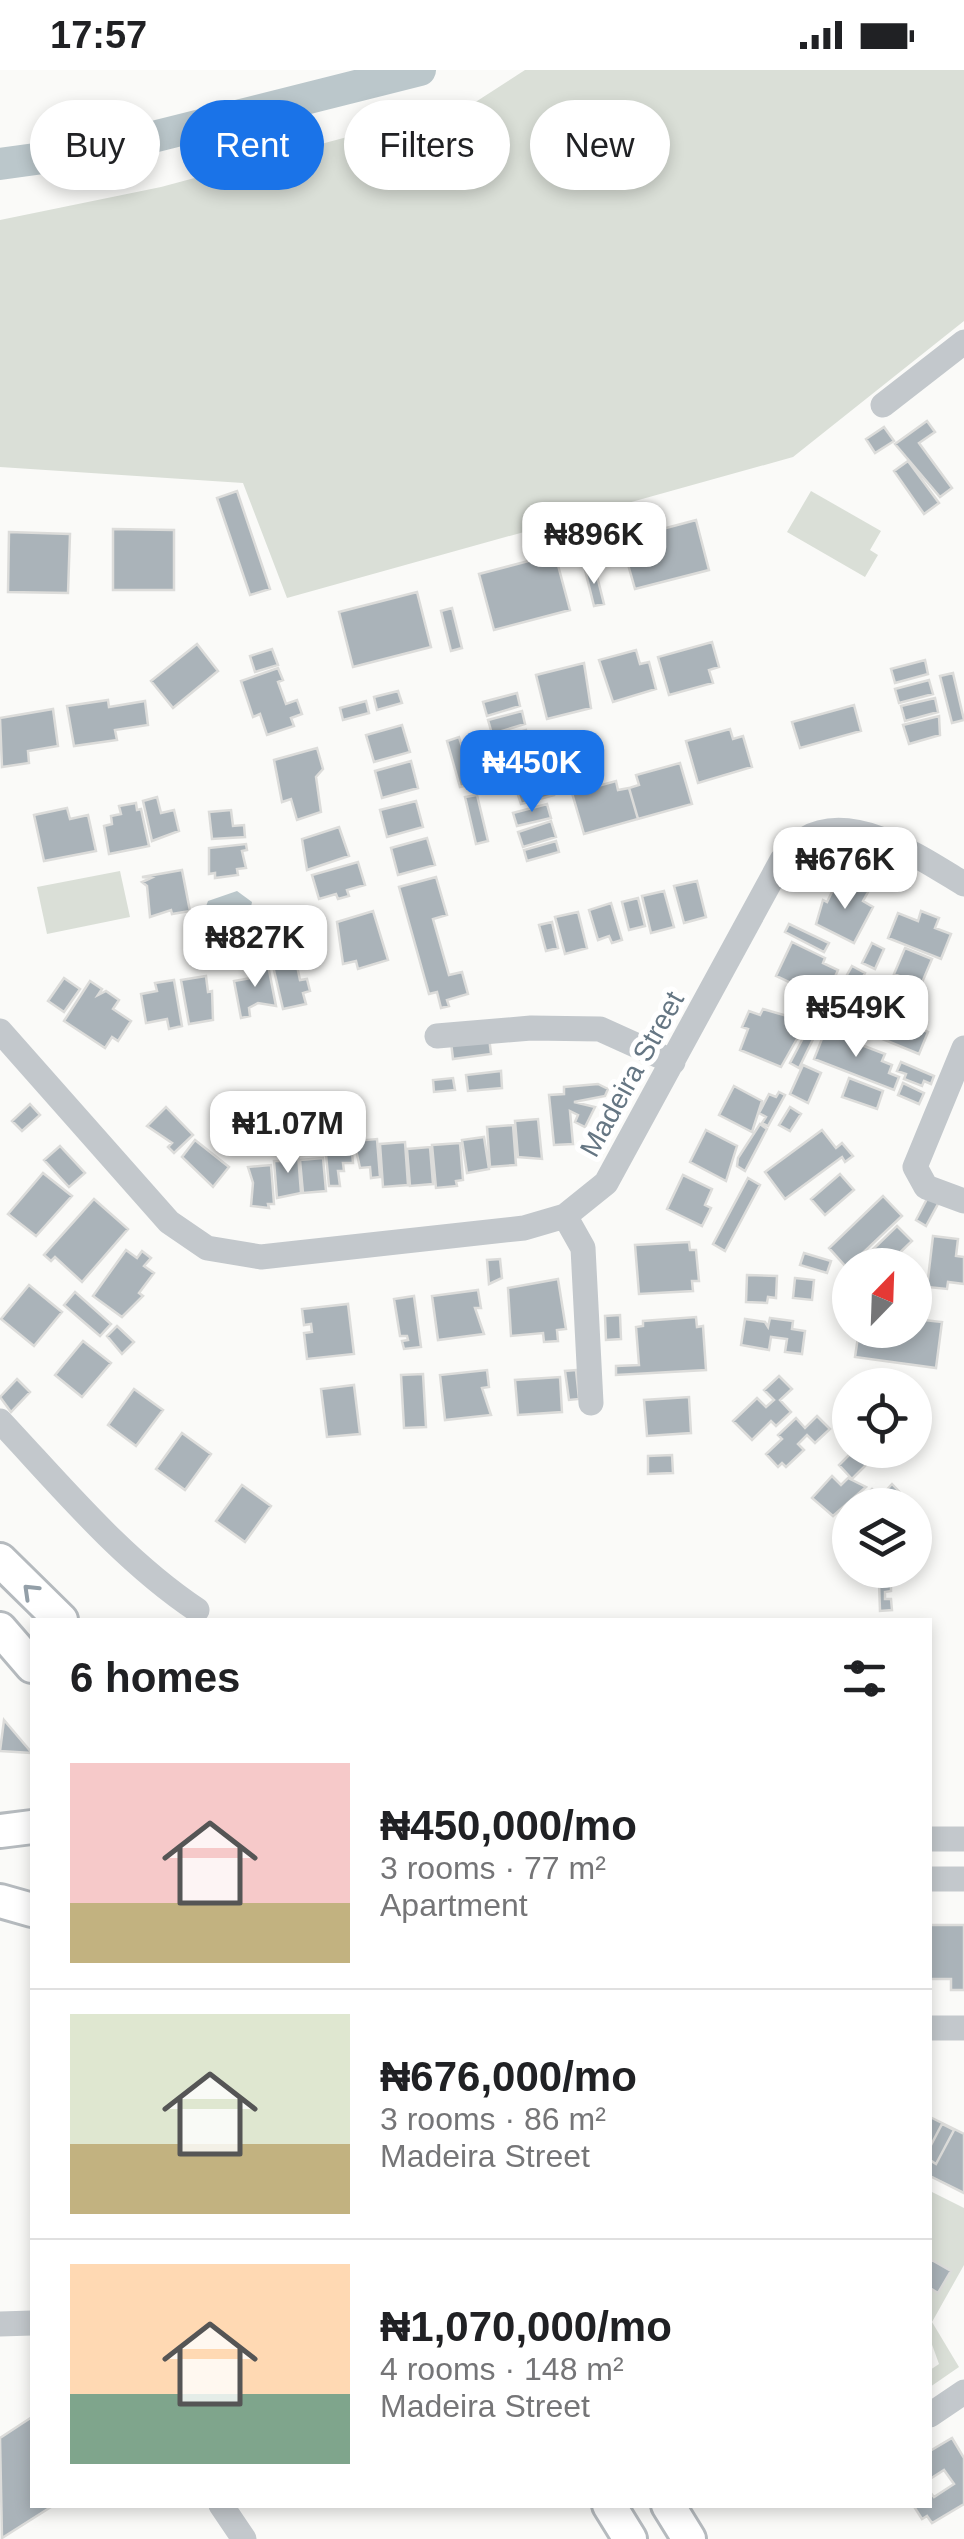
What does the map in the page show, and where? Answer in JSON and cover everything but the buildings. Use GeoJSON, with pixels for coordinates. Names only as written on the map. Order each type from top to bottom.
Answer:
{"type":"FeatureCollection","features":[{"type":"Feature","properties":{"kind":"main road"},"geometry":{"type":"LineString","coordinates":[[0,1560],[58,1618]]}},
{"type":"Feature","properties":{"kind":"main road"},"geometry":{"type":"LineString","coordinates":[[0,1628],[30,1664]]}},
{"type":"Feature","properties":{"kind":"main road"},"geometry":{"type":"LineString","coordinates":[[0,1831],[30,1827]]}},
{"type":"Feature","properties":{"kind":"main road"},"geometry":{"type":"LineString","coordinates":[[0,1901],[30,1909]]}},
{"type":"Feature","properties":{"kind":"main road"},"geometry":{"type":"LineString","coordinates":[[611,2508],[630,2539]]}},
{"type":"Feature","properties":{"kind":"main road"},"geometry":{"type":"LineString","coordinates":[[670,2508],[689,2539]]}},
{"type":"Feature","properties":{"kind":"street"},"geometry":{"type":"LineString","coordinates":[[884,405],[964,342]]}},
{"type":"Feature","properties":{"kind":"street","name":"Madeira Street"},"geometry":{"type":"LineString","coordinates":[[0,1031],[170,1222],[208,1248],[261,1257],[524,1228],[564,1216],[606,1183],[782,860],[806,838],[828,832],[869,834],[964,884]]}},
{"type":"Feature","properties":{"kind":"street"},"geometry":{"type":"LineString","coordinates":[[438,1036],[559,1027],[600,1029],[673,1062]]}},
{"type":"Feature","properties":{"kind":"street"},"geometry":{"type":"LineString","coordinates":[[964,1048],[915,1167],[926,1187],[964,1202]]}},
{"type":"Feature","properties":{"kind":"street"},"geometry":{"type":"LineString","coordinates":[[564,1216],[583,1248],[591,1403]]}},
{"type":"Feature","properties":{"kind":"street"},"geometry":{"type":"LineString","coordinates":[[0,1420],[94,1522],[174,1595],[197,1610]]}},
{"type":"Feature","properties":{"kind":"street"},"geometry":{"type":"LineString","coordinates":[[932,1839],[964,1839]]}},
{"type":"Feature","properties":{"kind":"street"},"geometry":{"type":"LineString","coordinates":[[932,1880],[964,1879]]}},
{"type":"Feature","properties":{"kind":"street"},"geometry":{"type":"LineString","coordinates":[[932,2028],[964,2028]]}},
{"type":"Feature","properties":{"kind":"street"},"geometry":{"type":"LineString","coordinates":[[0,2324],[30,2323]]}},
{"type":"Feature","properties":{"kind":"street"},"geometry":{"type":"LineString","coordinates":[[932,2414],[964,2392]]}},
{"type":"Feature","properties":{"kind":"street"},"geometry":{"type":"LineString","coordinates":[[223,2508],[244,2539]]}},
{"type":"Feature","properties":{"kind":"shaded area"},"geometry":{"type":"Polygon","coordinates":[[[525,70],[964,70],[964,321],[793,457],[287,598],[243,483],[0,467],[0,220],[160,190],[180,182],[180,190],[324,190],[324,143],[344,138],[344,190],[510,190],[510,100],[479,100],[525,70]]]}},
{"type":"Feature","properties":{"kind":"shaded area"},"geometry":{"type":"Polygon","coordinates":[[[811,491],[881,531],[870,550],[878,555],[865,577],[787,532],[811,491]]]}},
{"type":"Feature","properties":{"kind":"shaded area"},"geometry":{"type":"Polygon","coordinates":[[[120,871],[130,917],[47,934],[37,887],[120,871]]]}},
{"type":"Feature","properties":{"kind":"shaded area"},"geometry":{"type":"Polygon","coordinates":[[[237,891],[252,902],[249,917],[220,926],[211,922],[205,909],[208,901],[237,891]]]}},
{"type":"Feature","properties":{"kind":"shaded area"},"geometry":{"type":"Polygon","coordinates":[[[932,2192],[964,2208],[964,2265],[932,2322],[932,2289],[938,2292],[932,2267],[932,2192]]]}},
{"type":"Feature","properties":{"kind":"shaded area"},"geometry":{"type":"Polygon","coordinates":[[[932,2322],[959,2367],[932,2386],[932,2369],[939,2364],[932,2345],[932,2322]]]}},
{"type":"Feature","properties":{"kind":"waterway"},"geometry":{"type":"LineString","coordinates":[[0,164],[101,150],[420,70]]}}]}
